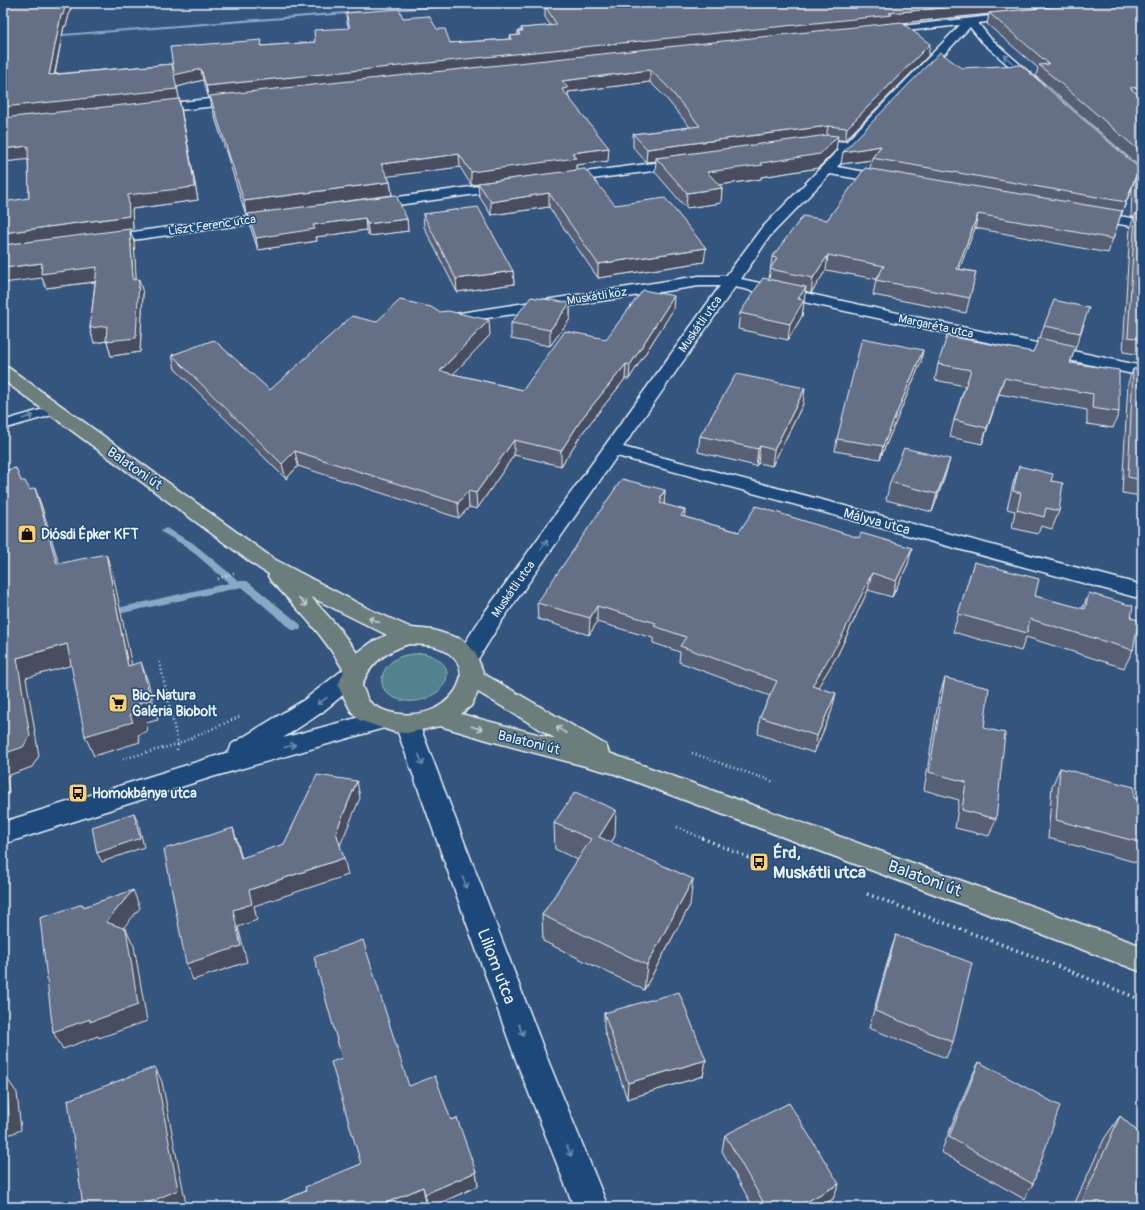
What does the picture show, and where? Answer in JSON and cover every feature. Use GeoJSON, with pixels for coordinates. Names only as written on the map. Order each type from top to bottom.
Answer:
{"type":"FeatureCollection","features":[{"type":"Feature","properties":{"kind":"main road","name":"Balatoni út"},"geometry":{"type":"LineString","coordinates":[[3,372],[267,564],[361,614],[409,636]]}},
{"type":"Feature","properties":{"kind":"main road","name":"Balatoni út"},"geometry":{"type":"LineString","coordinates":[[267,564],[331,632],[344,650],[353,673]]}},
{"type":"Feature","properties":{"kind":"main road"},"geometry":{"type":"LineString","coordinates":[[409,636],[433,638],[453,645],[470,668],[463,700],[440,717],[394,722],[368,714],[359,705],[350,686],[353,673],[371,652],[391,641],[409,636]]}},
{"type":"Feature","properties":{"kind":"main road","name":"Balatoni út"},"geometry":{"type":"LineString","coordinates":[[470,668],[619,764]]}},
{"type":"Feature","properties":{"kind":"main road","name":"Balatoni út"},"geometry":{"type":"LineString","coordinates":[[440,717],[494,733],[619,764],[1142,959]]}},
{"type":"Feature","properties":{"kind":"street"},"geometry":{"type":"LineString","coordinates":[[866,32],[1030,15]]}},
{"type":"Feature","properties":{"kind":"street"},"geometry":{"type":"LineString","coordinates":[[970,21],[986,40],[1044,91]]}},
{"type":"Feature","properties":{"kind":"street","name":"Muskátli utca"},"geometry":{"type":"LineString","coordinates":[[470,668],[493,618],[765,232],[828,169],[970,21]]}},
{"type":"Feature","properties":{"kind":"street"},"geometry":{"type":"LineString","coordinates":[[138,111],[249,99]]}},
{"type":"Feature","properties":{"kind":"street"},"geometry":{"type":"LineString","coordinates":[[794,148],[826,144],[849,146]]}},
{"type":"Feature","properties":{"kind":"street"},"geometry":{"type":"LineString","coordinates":[[549,181],[700,161]]}},
{"type":"Feature","properties":{"kind":"street"},"geometry":{"type":"LineString","coordinates":[[828,169],[906,183]]}},
{"type":"Feature","properties":{"kind":"street"},"geometry":{"type":"LineString","coordinates":[[359,206],[518,185]]}},
{"type":"Feature","properties":{"kind":"street"},"geometry":{"type":"LineString","coordinates":[[1079,213],[1142,224]]}},
{"type":"Feature","properties":{"kind":"street","name":"Liszt Ferenc utca"},"geometry":{"type":"LineString","coordinates":[[90,242],[296,214]]}},
{"type":"Feature","properties":{"kind":"street","name":"Muskátli köz"},"geometry":{"type":"LineString","coordinates":[[441,320],[699,281],[730,281]]}},
{"type":"Feature","properties":{"kind":"street","name":"Margaréta utca"},"geometry":{"type":"LineString","coordinates":[[730,281],[1142,371]]}},
{"type":"Feature","properties":{"kind":"street","name":"Mályva utca"},"geometry":{"type":"LineString","coordinates":[[611,449],[1142,592]]}},
{"type":"Feature","properties":{"kind":"street"},"geometry":{"type":"LineString","coordinates":[[212,767],[291,722],[329,696],[353,673]]}},
{"type":"Feature","properties":{"kind":"street"},"geometry":{"type":"LineString","coordinates":[[3,833],[212,767],[394,722]]}},
{"type":"Feature","properties":{"kind":"street","name":"Liliom utca"},"geometry":{"type":"LineString","coordinates":[[394,722],[528,1048],[591,1207]]}},
{"type":"Feature","properties":{"kind":"lane"},"geometry":{"type":"LineString","coordinates":[[3,425],[54,410]]}},
{"type":"Feature","properties":{"kind":"path"},"geometry":{"type":"LineString","coordinates":[[218,578],[240,571]]}},
{"type":"Feature","properties":{"kind":"path"},"geometry":{"type":"LineString","coordinates":[[123,759],[178,744],[159,659]]}},
{"type":"Feature","properties":{"kind":"path"},"geometry":{"type":"LineString","coordinates":[[692,753],[774,782]]}},
{"type":"Feature","properties":{"kind":"path"},"geometry":{"type":"LineString","coordinates":[[677,827],[760,862]]}},
{"type":"Feature","properties":{"kind":"path"},"geometry":{"type":"LineString","coordinates":[[866,894],[1027,954],[1142,1000]]}},
{"type":"Feature","properties":{"kind":"green space"},"geometry":{"type":"Polygon","coordinates":[[[423,653],[438,660],[446,668],[447,678],[442,687],[434,694],[422,700],[409,701],[395,698],[388,694],[382,682],[382,676],[389,664],[402,656],[423,653]]]}},
{"type":"Feature","properties":{"kind":"building"},"geometry":{"type":"Polygon","coordinates":[[[3,3],[66,3],[63,15],[61,15],[49,75],[172,64],[174,73],[170,47],[262,40],[261,46],[315,42],[314,30],[350,28],[346,13],[399,9],[403,18],[429,16],[437,29],[445,29],[450,43],[512,39],[510,36],[520,35],[518,31],[523,31],[521,28],[557,25],[545,6],[603,3],[996,3],[889,13],[892,15],[206,86],[201,69],[174,75],[177,89],[3,107],[3,3]]]}},
{"type":"Feature","properties":{"kind":"building"},"geometry":{"type":"Polygon","coordinates":[[[1092,3],[1142,3],[1142,87],[1130,88],[1142,98],[1142,153],[1039,65],[1049,64],[989,13],[1092,3]]]}},
{"type":"Feature","properties":{"kind":"building"},"geometry":{"type":"Polygon","coordinates":[[[901,22],[930,44],[847,128],[828,126],[647,149],[633,134],[700,126],[666,85],[650,70],[562,81],[568,88],[562,89],[609,148],[572,153],[576,158],[471,172],[459,154],[381,164],[390,182],[244,201],[210,96],[901,22]]]}},
{"type":"Feature","properties":{"kind":"building"},"geometry":{"type":"Polygon","coordinates":[[[940,52],[961,68],[1021,65],[1140,169],[1142,169],[1142,205],[1135,203],[1136,175],[1126,202],[872,158],[881,146],[843,152],[940,52]]]}},
{"type":"Feature","properties":{"kind":"building"},"geometry":{"type":"Polygon","coordinates":[[[179,99],[195,187],[128,195],[129,216],[3,233],[3,202],[29,198],[28,146],[3,149],[3,118],[179,99]]]}},
{"type":"Feature","properties":{"kind":"building"},"geometry":{"type":"Polygon","coordinates":[[[828,135],[838,136],[820,154],[761,163],[763,165],[707,172],[722,188],[687,193],[656,158],[828,135]]]}},
{"type":"Feature","properties":{"kind":"building"},"geometry":{"type":"Polygon","coordinates":[[[865,168],[1122,211],[1113,239],[978,214],[957,269],[976,272],[970,298],[876,280],[884,266],[828,255],[813,278],[770,269],[777,258],[772,257],[803,216],[827,220],[865,168]]]}},
{"type":"Feature","properties":{"kind":"building"},"geometry":{"type":"Polygon","coordinates":[[[585,169],[615,205],[665,198],[706,248],[598,264],[549,193],[491,202],[478,183],[585,169]]]}},
{"type":"Feature","properties":{"kind":"building"},"geometry":{"type":"Polygon","coordinates":[[[396,195],[407,219],[367,224],[365,218],[313,225],[315,229],[256,238],[248,214],[396,195]]]}},
{"type":"Feature","properties":{"kind":"building"},"geometry":{"type":"Polygon","coordinates":[[[478,207],[513,271],[456,279],[423,214],[478,207]]]}},
{"type":"Feature","properties":{"kind":"building"},"geometry":{"type":"Polygon","coordinates":[[[1135,214],[1142,215],[1142,339],[1128,337],[1135,214]]]}},
{"type":"Feature","properties":{"kind":"building"},"geometry":{"type":"Polygon","coordinates":[[[130,229],[133,280],[139,279],[136,338],[106,341],[107,326],[90,328],[97,267],[41,274],[42,263],[3,268],[3,245],[130,229]]]}},
{"type":"Feature","properties":{"kind":"building"},"geometry":{"type":"Polygon","coordinates":[[[763,278],[806,287],[798,299],[804,300],[790,324],[740,313],[763,278]]]}},
{"type":"Feature","properties":{"kind":"building"},"geometry":{"type":"Polygon","coordinates":[[[643,290],[674,296],[630,365],[626,364],[583,417],[561,451],[514,440],[476,493],[468,491],[458,503],[295,451],[282,464],[172,355],[214,340],[270,390],[352,316],[376,322],[400,300],[431,307],[439,312],[448,311],[489,320],[440,371],[523,390],[565,331],[606,339],[643,290]]]}},
{"type":"Feature","properties":{"kind":"building"},"geometry":{"type":"Polygon","coordinates":[[[531,297],[570,303],[550,330],[511,323],[531,297]]]}},
{"type":"Feature","properties":{"kind":"building"},"geometry":{"type":"Polygon","coordinates":[[[1054,300],[1089,308],[1080,333],[1044,326],[1054,300]]]}},
{"type":"Feature","properties":{"kind":"building"},"geometry":{"type":"Polygon","coordinates":[[[947,336],[1033,352],[1039,338],[1076,346],[1070,363],[1119,370],[1119,412],[1092,408],[1093,394],[1004,378],[987,428],[954,420],[971,370],[938,364],[947,336]]]}},
{"type":"Feature","properties":{"kind":"building"},"geometry":{"type":"Polygon","coordinates":[[[862,338],[923,350],[883,446],[837,439],[862,338]]]}},
{"type":"Feature","properties":{"kind":"building"},"geometry":{"type":"Polygon","coordinates":[[[1133,369],[1142,369],[1142,480],[1128,477],[1133,369]]]}},
{"type":"Feature","properties":{"kind":"building"},"geometry":{"type":"Polygon","coordinates":[[[736,374],[805,388],[774,450],[760,446],[758,449],[700,436],[736,374]]]}},
{"type":"Feature","properties":{"kind":"building"},"geometry":{"type":"Polygon","coordinates":[[[904,448],[950,459],[937,494],[890,482],[904,448]]]}},
{"type":"Feature","properties":{"kind":"building"},"geometry":{"type":"Polygon","coordinates":[[[1019,466],[1053,474],[1051,481],[1063,483],[1059,511],[1046,508],[1044,517],[1017,510],[1021,493],[1013,491],[1019,466]]]}},
{"type":"Feature","properties":{"kind":"building"},"geometry":{"type":"Polygon","coordinates":[[[16,468],[21,481],[25,481],[30,490],[35,488],[57,564],[106,554],[128,666],[141,662],[151,700],[139,703],[140,711],[130,715],[133,722],[85,736],[67,644],[17,658],[30,736],[23,747],[3,754],[3,553],[5,553],[3,544],[3,471],[16,468]]]}},
{"type":"Feature","properties":{"kind":"building"},"geometry":{"type":"Polygon","coordinates":[[[622,479],[665,490],[660,498],[662,499],[660,503],[685,510],[681,516],[739,532],[756,506],[859,538],[861,533],[912,548],[896,581],[872,573],[841,638],[812,686],[836,693],[817,736],[760,717],[777,681],[680,646],[686,637],[654,626],[656,623],[597,606],[590,618],[537,603],[622,479]]]}},
{"type":"Feature","properties":{"kind":"building"},"geometry":{"type":"Polygon","coordinates":[[[974,562],[1039,579],[1035,596],[1085,609],[1089,593],[1133,606],[1131,618],[1139,620],[1133,650],[1030,619],[1027,633],[958,614],[974,562]]]}},
{"type":"Feature","properties":{"kind":"building"},"geometry":{"type":"Polygon","coordinates":[[[945,678],[989,688],[984,728],[1005,733],[996,819],[962,810],[966,782],[929,772],[945,678]]]}},
{"type":"Feature","properties":{"kind":"building"},"geometry":{"type":"Polygon","coordinates":[[[1060,768],[1134,787],[1134,798],[1142,800],[1142,843],[1056,820],[1060,768]]]}},
{"type":"Feature","properties":{"kind":"building"},"geometry":{"type":"Polygon","coordinates":[[[317,775],[357,781],[336,832],[344,858],[249,890],[252,904],[233,910],[241,946],[186,964],[164,849],[233,828],[241,858],[284,844],[317,775]]]}},
{"type":"Feature","properties":{"kind":"building"},"geometry":{"type":"Polygon","coordinates":[[[575,792],[616,810],[599,837],[693,879],[647,965],[542,915],[591,839],[554,823],[575,792]]]}},
{"type":"Feature","properties":{"kind":"building"},"geometry":{"type":"Polygon","coordinates":[[[134,813],[140,838],[97,853],[92,827],[134,813]]]}},
{"type":"Feature","properties":{"kind":"building"},"geometry":{"type":"Polygon","coordinates":[[[133,890],[106,922],[126,929],[138,1005],[90,1022],[90,1019],[53,1032],[40,918],[83,904],[83,907],[133,890]]]}},
{"type":"Feature","properties":{"kind":"building"},"geometry":{"type":"Polygon","coordinates":[[[896,935],[972,963],[953,1042],[875,1011],[896,935]]]}},
{"type":"Feature","properties":{"kind":"building"},"geometry":{"type":"Polygon","coordinates":[[[363,940],[409,1086],[435,1076],[451,1120],[457,1118],[476,1172],[425,1194],[423,1187],[377,1207],[267,1207],[306,1191],[305,1187],[361,1164],[331,1062],[342,1058],[314,957],[363,940]]]}},
{"type":"Feature","properties":{"kind":"building"},"geometry":{"type":"Polygon","coordinates":[[[679,992],[706,1060],[628,1083],[604,1013],[679,992]]]}},
{"type":"Feature","properties":{"kind":"building"},"geometry":{"type":"Polygon","coordinates":[[[979,1062],[1060,1106],[1033,1184],[949,1137],[979,1062]]]}},
{"type":"Feature","properties":{"kind":"building"},"geometry":{"type":"Polygon","coordinates":[[[155,1067],[178,1190],[143,1205],[144,1207],[83,1207],[68,1100],[155,1067]]]}},
{"type":"Feature","properties":{"kind":"building"},"geometry":{"type":"Polygon","coordinates":[[[6,1077],[9,1115],[3,1117],[3,1079],[6,1077]]]}},
{"type":"Feature","properties":{"kind":"building"},"geometry":{"type":"Polygon","coordinates":[[[789,1103],[839,1184],[797,1207],[766,1207],[725,1135],[789,1103]]]}},
{"type":"Feature","properties":{"kind":"building"},"geometry":{"type":"Polygon","coordinates":[[[1120,1116],[1139,1133],[1142,1129],[1142,1207],[1084,1207],[1081,1204],[1120,1116]]]}},
{"type":"Feature","properties":{"kind":"waterway"},"geometry":{"type":"LineString","coordinates":[[387,10],[453,6],[529,6],[600,3]]}},
{"type":"Feature","properties":{"kind":"waterway"},"geometry":{"type":"LineString","coordinates":[[50,36],[359,12]]}},
{"type":"Feature","properties":{"kind":"waterway"},"geometry":{"type":"LineString","coordinates":[[166,531],[190,545],[236,584]]}},
{"type":"Feature","properties":{"kind":"waterway"},"geometry":{"type":"LineString","coordinates":[[109,613],[244,583],[296,627]]}},
{"type":"Feature","properties":{"kind":"place","name":"Diósdi Épker KFT"},"geometry":{"type":"Point","coordinates":[27,534]}},
{"type":"Feature","properties":{"kind":"place","name":"Bio-Natura Galéria Biobolt"},"geometry":{"type":"Point","coordinates":[118,703]}},
{"type":"Feature","properties":{"kind":"place","name":"Homokbánya utca"},"geometry":{"type":"Point","coordinates":[78,793]}},
{"type":"Feature","properties":{"kind":"place","name":"Érd, Muskátli utca"},"geometry":{"type":"Point","coordinates":[759,862]}}]}
